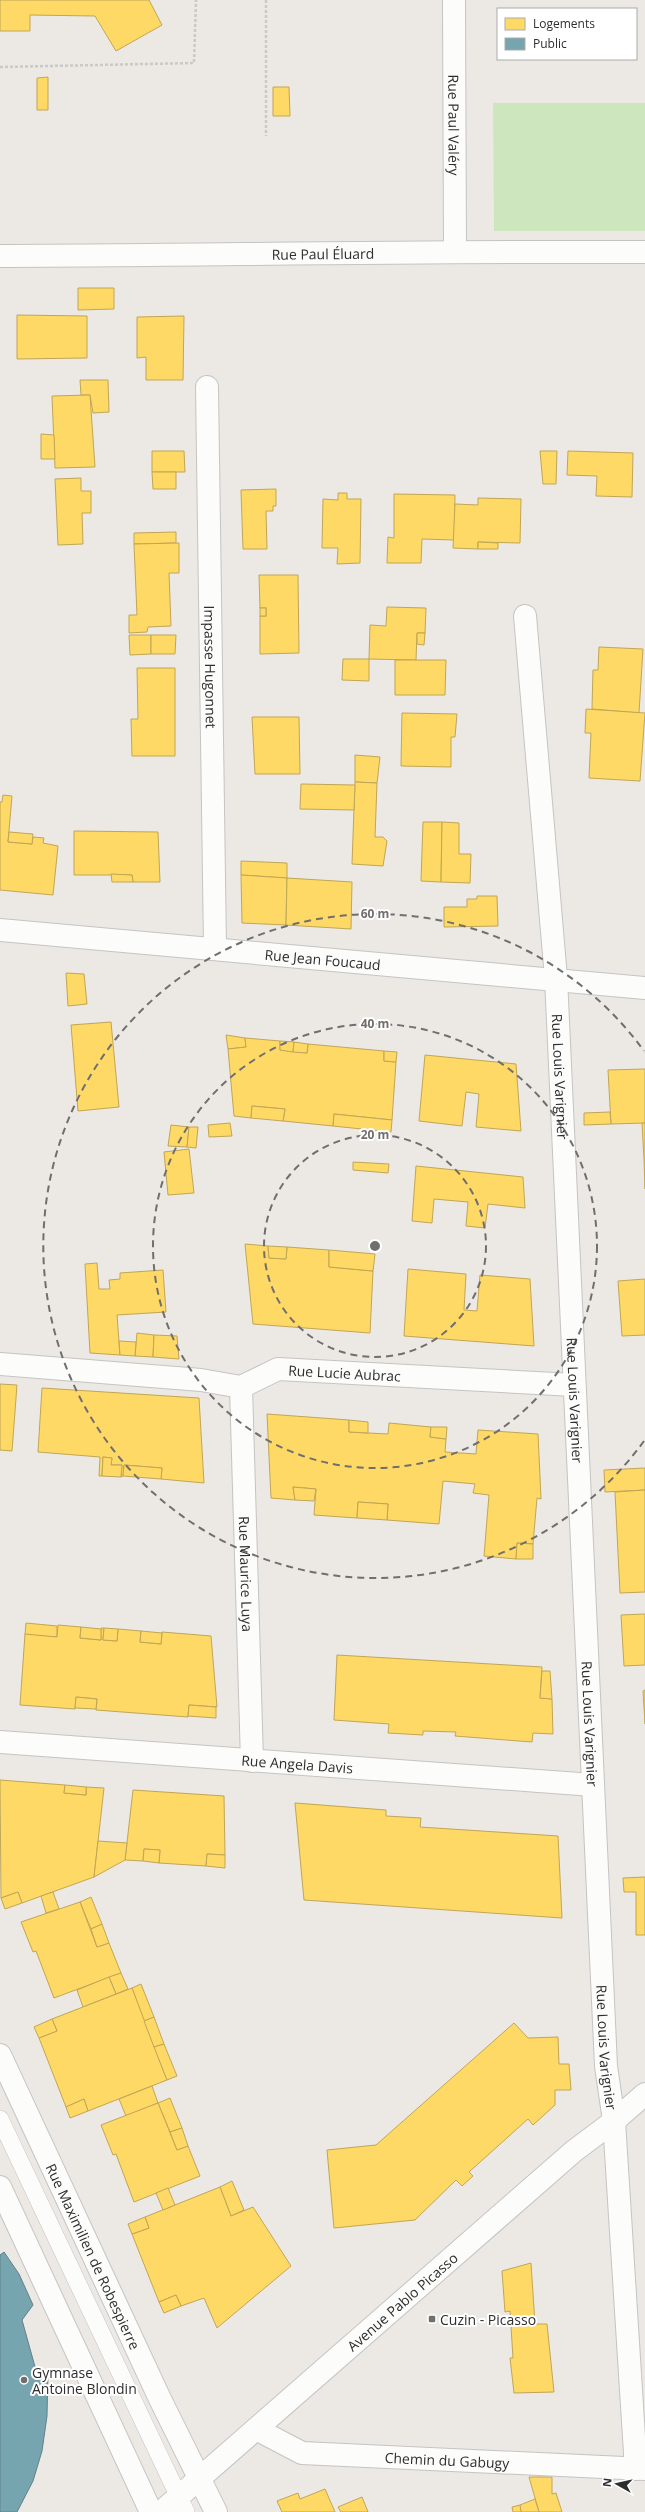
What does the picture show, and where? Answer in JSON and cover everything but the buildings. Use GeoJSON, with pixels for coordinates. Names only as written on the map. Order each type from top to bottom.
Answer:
{"type":"FeatureCollection","features":[{"type":"Feature","properties":{"kind":"street","name":"Rue Paul Valéry"},"geometry":{"type":"LineString","coordinates":[[454,0],[455,251]]}},
{"type":"Feature","properties":{"kind":"street","name":"Rue Paul Éluard"},"geometry":{"type":"LineString","coordinates":[[0,256],[219,255],[455,251],[645,252]]}},
{"type":"Feature","properties":{"kind":"street","name":"Impasse Hugonnet"},"geometry":{"type":"LineString","coordinates":[[207,387],[215,948]]}},
{"type":"Feature","properties":{"kind":"street","name":"Rue Louis Varignier"},"geometry":{"type":"LineString","coordinates":[[524,616],[556,978],[606,2066],[614,2121],[640,2469]]}},
{"type":"Feature","properties":{"kind":"street","name":"Rue Jean Foucaud"},"geometry":{"type":"LineString","coordinates":[[0,930],[556,978],[645,988]]}},
{"type":"Feature","properties":{"kind":"street"},"geometry":{"type":"LineString","coordinates":[[0,1364],[201,1380],[241,1387]]}},
{"type":"Feature","properties":{"kind":"street","name":"Rue Lucie Aubrac"},"geometry":{"type":"LineString","coordinates":[[241,1387],[278,1369],[574,1385]]}},
{"type":"Feature","properties":{"kind":"street","name":"Rue Maurice Luya"},"geometry":{"type":"LineString","coordinates":[[241,1387],[252,1761]]}},
{"type":"Feature","properties":{"kind":"street","name":"Rue Angela Davis"},"geometry":{"type":"LineString","coordinates":[[0,1742],[593,1785]]}},
{"type":"Feature","properties":{"kind":"street","name":"Rue Maximilien de Robespierre"},"geometry":{"type":"LineString","coordinates":[[0,2055],[172,2423],[201,2478],[216,2512]]}},
{"type":"Feature","properties":{"kind":"street","name":"Avenue Pablo Picasso"},"geometry":{"type":"LineString","coordinates":[[160,2512],[182,2504],[201,2478],[256,2429],[574,2151],[614,2121],[645,2094]]}},
{"type":"Feature","properties":{"kind":"street"},"geometry":{"type":"LineString","coordinates":[[0,2187],[151,2512]]}},
{"type":"Feature","properties":{"kind":"street","name":"Chemin du Gabugy"},"geometry":{"type":"LineString","coordinates":[[256,2429],[302,2453],[640,2469]]}},
{"type":"Feature","properties":{"kind":"lane","name":"Rue Maximilien de Robespierre"},"geometry":{"type":"LineString","coordinates":[[0,2119],[182,2504]]}},
{"type":"Feature","properties":{"kind":"path"},"geometry":{"type":"LineString","coordinates":[[0,67],[194,64],[196,0]]}},
{"type":"Feature","properties":{"kind":"path"},"geometry":{"type":"LineString","coordinates":[[266,0],[266,136]]}},
{"type":"Feature","properties":{"kind":"green space"},"geometry":{"type":"Polygon","coordinates":[[[493,103],[645,103],[645,231],[494,231],[493,103]]]}},
{"type":"Feature","properties":{"kind":"place","name":"Cuzin - Picasso"},"geometry":{"type":"Point","coordinates":[432,2319]}},
{"type":"Feature","properties":{"kind":"place","name":"Gymnase Antoine Blondin"},"geometry":{"type":"Point","coordinates":[24,2380]}}]}
